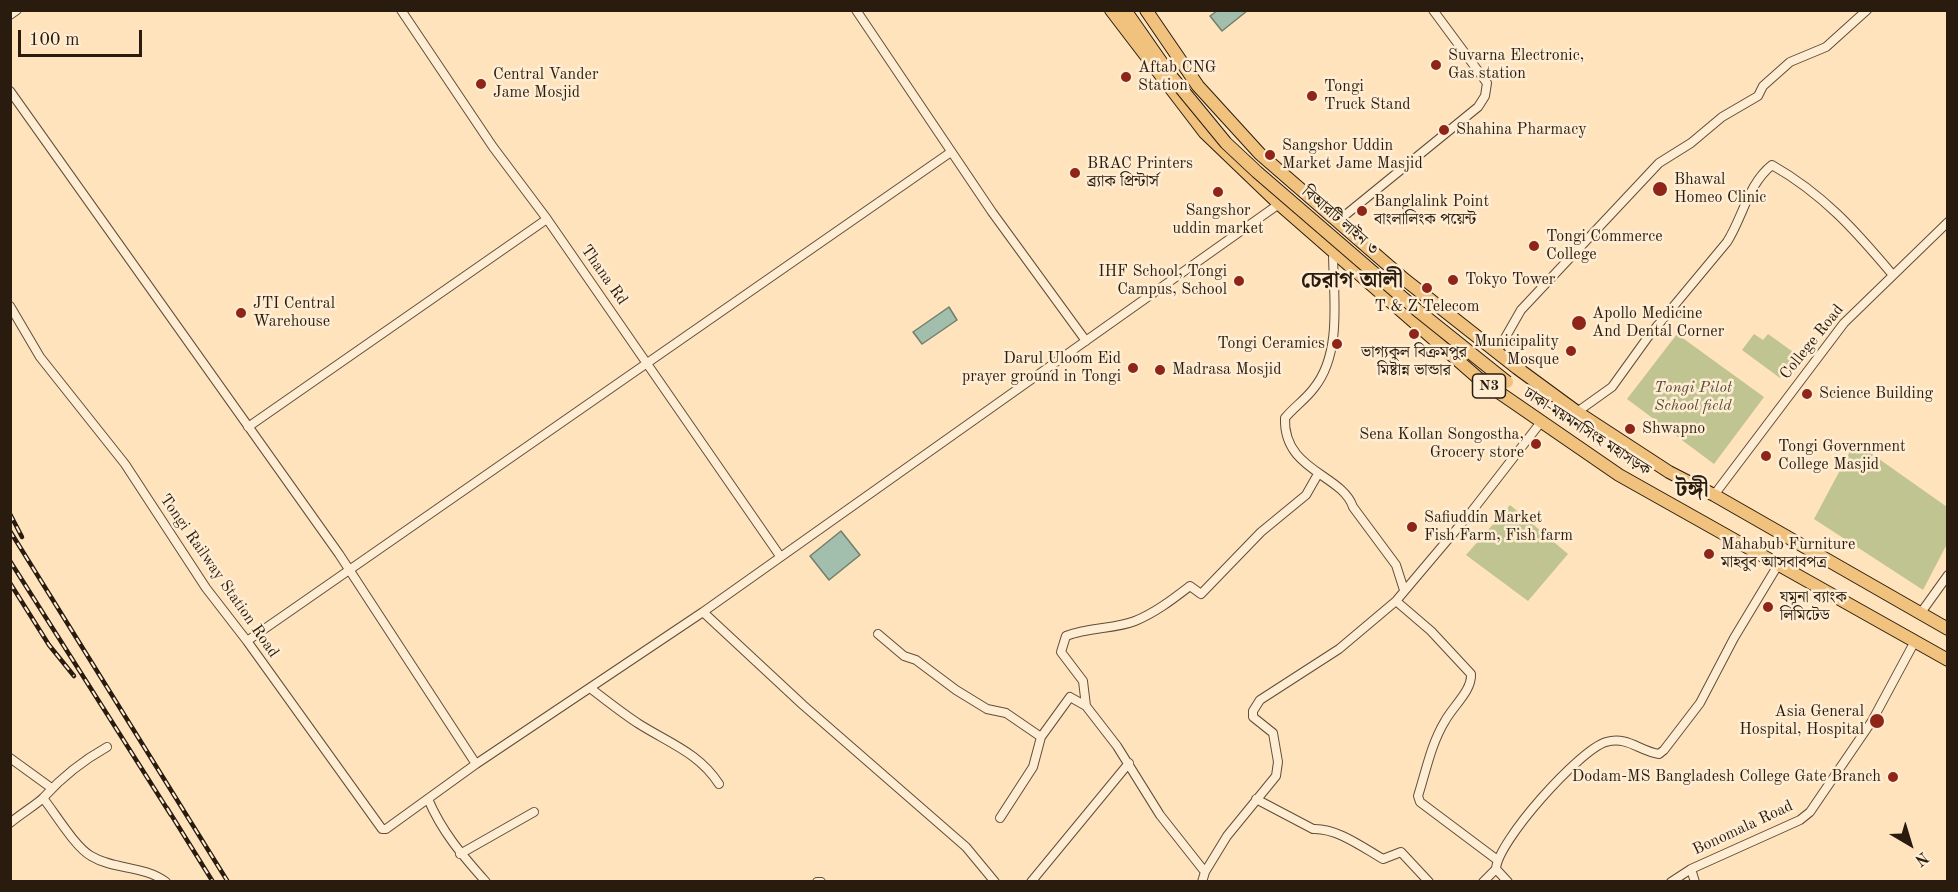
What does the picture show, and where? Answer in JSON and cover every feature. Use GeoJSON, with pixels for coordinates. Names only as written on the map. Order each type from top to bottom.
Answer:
{"type":"FeatureCollection","features":[{"type":"Feature","properties":{"kind":"highway","name":"ঢাকা-ময়মনসিংহ মহাসড়ক"},"geometry":{"type":"LineString","coordinates":[[1111,10],[1205,134],[1279,204],[1478,378],[1619,475],[1947,660]]}},
{"type":"Feature","properties":{"kind":"highway","name":"বিআরটি লাইন ৩"},"geometry":{"type":"LineString","coordinates":[[1125,10],[1177,84],[1226,142],[1400,296],[1507,382]]}},
{"type":"Feature","properties":{"kind":"highway","name":"ঢাকা-ময়মনসিংহ মহাসড়ক"},"geometry":{"type":"LineString","coordinates":[[1146,10],[1198,86],[1260,154],[1404,279],[1497,352],[1577,412],[1669,472],[1714,495],[1947,629]]}},
{"type":"Feature","properties":{"kind":"street"},"geometry":{"type":"LineString","coordinates":[[10,15],[17,10]]}},
{"type":"Feature","properties":{"kind":"street","name":"Thana Rd"},"geometry":{"type":"LineString","coordinates":[[401,10],[493,147],[547,219],[780,556]]}},
{"type":"Feature","properties":{"kind":"street"},"geometry":{"type":"LineString","coordinates":[[856,10],[951,152],[1086,341]]}},
{"type":"Feature","properties":{"kind":"street"},"geometry":{"type":"LineString","coordinates":[[1338,221],[1478,107],[1485,96],[1487,83],[1433,10]]}},
{"type":"Feature","properties":{"kind":"street"},"geometry":{"type":"LineString","coordinates":[[1497,352],[1521,310],[1659,163],[1691,143],[1715,122],[1758,96],[1763,86],[1790,62],[1826,47],[1867,10]]}},
{"type":"Feature","properties":{"kind":"street"},"geometry":{"type":"LineString","coordinates":[[10,91],[350,570],[476,764]]}},
{"type":"Feature","properties":{"kind":"street"},"geometry":{"type":"LineString","coordinates":[[247,641],[951,152]]}},
{"type":"Feature","properties":{"kind":"street"},"geometry":{"type":"LineString","coordinates":[[1577,412],[1612,387],[1648,337],[1727,242],[1738,225],[1749,194],[1772,165],[1803,183],[1833,208],[1892,274]]}},
{"type":"Feature","properties":{"kind":"street"},"geometry":{"type":"LineString","coordinates":[[486,882],[460,854],[438,823],[429,799],[476,764],[703,612],[1279,204]]}},
{"type":"Feature","properties":{"kind":"street"},"geometry":{"type":"LineString","coordinates":[[248,427],[547,219]]}},
{"type":"Feature","properties":{"kind":"street","name":"College Road"},"geometry":{"type":"LineString","coordinates":[[1714,495],[1844,323],[1947,222]]}},
{"type":"Feature","properties":{"kind":"street"},"geometry":{"type":"LineString","coordinates":[[1334,251],[1334,330],[1328,362],[1314,388],[1285,418],[1287,443],[1318,474],[1350,498],[1353,507],[1396,565],[1404,590]]}},
{"type":"Feature","properties":{"kind":"street","name":"Tongi Railway Station Road"},"geometry":{"type":"LineString","coordinates":[[10,306],[39,357],[125,464],[206,588],[247,641],[382,829],[386,829],[429,799]]}},
{"type":"Feature","properties":{"kind":"street"},"geometry":{"type":"LineString","coordinates":[[1000,818],[1033,767],[1041,737],[1070,698],[1086,706],[1129,763],[1160,815],[1204,877],[1227,836],[1276,776],[1278,762],[1273,733],[1253,717],[1253,711],[1260,700],[1339,649],[1396,600],[1472,511],[1541,422]]}},
{"type":"Feature","properties":{"kind":"street"},"geometry":{"type":"LineString","coordinates":[[1086,706],[1083,681],[1061,652],[1066,636],[1085,628],[1133,622],[1159,609],[1190,585],[1201,594],[1261,532],[1306,495],[1318,474]]}},
{"type":"Feature","properties":{"kind":"street"},"geometry":{"type":"LineString","coordinates":[[1508,882],[1496,869],[1496,859],[1510,837],[1583,754],[1605,743],[1624,740],[1653,753],[1659,754],[1664,750],[1700,704],[1734,638],[1778,565]]}},
{"type":"Feature","properties":{"kind":"street"},"geometry":{"type":"LineString","coordinates":[[1920,614],[1947,575]]}},
{"type":"Feature","properties":{"kind":"street"},"geometry":{"type":"LineString","coordinates":[[1396,600],[1431,631],[1471,674],[1472,682],[1444,722],[1432,748],[1418,796],[1420,802],[1496,859]]}},
{"type":"Feature","properties":{"kind":"street"},"geometry":{"type":"LineString","coordinates":[[703,612],[802,705],[960,842],[995,882]]}},
{"type":"Feature","properties":{"kind":"street"},"geometry":{"type":"LineString","coordinates":[[878,634],[904,656],[916,660],[956,690],[987,709],[1006,713],[1041,737]]}},
{"type":"Feature","properties":{"kind":"street","name":"Bonomala Road"},"geometry":{"type":"LineString","coordinates":[[1671,882],[1691,869],[1800,820],[1810,812],[1872,721],[1915,641]]}},
{"type":"Feature","properties":{"kind":"street"},"geometry":{"type":"LineString","coordinates":[[590,688],[639,724],[672,741],[700,761],[719,784]]}},
{"type":"Feature","properties":{"kind":"street"},"geometry":{"type":"LineString","coordinates":[[10,823],[43,798],[50,788],[72,769],[107,747]]}},
{"type":"Feature","properties":{"kind":"street"},"geometry":{"type":"LineString","coordinates":[[10,758],[50,788]]}},
{"type":"Feature","properties":{"kind":"street"},"geometry":{"type":"LineString","coordinates":[[1031,882],[1129,763]]}},
{"type":"Feature","properties":{"kind":"street"},"geometry":{"type":"LineString","coordinates":[[43,798],[87,854],[98,860],[150,872],[166,882]]}},
{"type":"Feature","properties":{"kind":"street"},"geometry":{"type":"LineString","coordinates":[[1256,799],[1313,828],[1323,828],[1354,842],[1383,859],[1401,852],[1429,882]]}},
{"type":"Feature","properties":{"kind":"street"},"geometry":{"type":"LineString","coordinates":[[460,854],[534,812]]}},
{"type":"Feature","properties":{"kind":"street"},"geometry":{"type":"LineString","coordinates":[[1483,882],[1496,869]]}},
{"type":"Feature","properties":{"kind":"street"},"geometry":{"type":"LineString","coordinates":[[1691,869],[1695,882]]}},
{"type":"Feature","properties":{"kind":"green space","name":"Tongi Pilot School field"},"geometry":{"type":"Polygon","coordinates":[[[1677,334],[1764,397],[1714,464],[1627,399],[1677,334]]]}},
{"type":"Feature","properties":{"kind":"green space"},"geometry":{"type":"Polygon","coordinates":[[[1754,334],[1763,340],[1768,334],[1796,354],[1780,378],[1742,350],[1754,334]]]}},
{"type":"Feature","properties":{"kind":"green space"},"geometry":{"type":"Polygon","coordinates":[[[1855,442],[1947,507],[1947,544],[1923,590],[1814,519],[1855,442]]]}},
{"type":"Feature","properties":{"kind":"green space"},"geometry":{"type":"Polygon","coordinates":[[[1510,505],[1568,554],[1528,601],[1466,555],[1510,505]]]}},
{"type":"Feature","properties":{"kind":"shaded area"},"geometry":{"type":"Polygon","coordinates":[[[1217,11],[1247,11],[1222,31],[1210,16],[1217,11]]]}},
{"type":"Feature","properties":{"kind":"shaded area"},"geometry":{"type":"Polygon","coordinates":[[[949,307],[957,320],[922,344],[913,332],[949,307]]]}},
{"type":"Feature","properties":{"kind":"shaded area"},"geometry":{"type":"Polygon","coordinates":[[[841,531],[860,555],[829,580],[810,556],[841,531]]]}},
{"type":"Feature","properties":{"kind":"railway"},"geometry":{"type":"LineString","coordinates":[[10,514],[22,537]]}},
{"type":"Feature","properties":{"kind":"railway"},"geometry":{"type":"LineString","coordinates":[[10,531],[228,882]]}},
{"type":"Feature","properties":{"kind":"railway"},"geometry":{"type":"LineString","coordinates":[[10,561],[171,815]]}},
{"type":"Feature","properties":{"kind":"railway"},"geometry":{"type":"LineString","coordinates":[[10,583],[49,645],[74,676]]}},
{"type":"Feature","properties":{"kind":"railway"},"geometry":{"type":"LineString","coordinates":[[167,808],[213,882]]}},
{"type":"Feature","properties":{"kind":"place","name":"Suvarna Electronic, Gas station"},"geometry":{"type":"Point","coordinates":[1436,65]}},
{"type":"Feature","properties":{"kind":"place","name":"Aftab CNG Station"},"geometry":{"type":"Point","coordinates":[1126,77]}},
{"type":"Feature","properties":{"kind":"place","name":"Central Vander Jame Mosjid"},"geometry":{"type":"Point","coordinates":[481,84]}},
{"type":"Feature","properties":{"kind":"place","name":"Tongi Truck Stand"},"geometry":{"type":"Point","coordinates":[1312,96]}},
{"type":"Feature","properties":{"kind":"place","name":"Shahina Pharmacy"},"geometry":{"type":"Point","coordinates":[1444,130]}},
{"type":"Feature","properties":{"kind":"place","name":"Sangshor Uddin Market Jame Masjid"},"geometry":{"type":"Point","coordinates":[1270,155]}},
{"type":"Feature","properties":{"kind":"place","name":"BRAC Printers ব্র্যাক প্রিন্টার্স"},"geometry":{"type":"Point","coordinates":[1075,173]}},
{"type":"Feature","properties":{"kind":"place","name":"Bhawal Homeo Clinic"},"geometry":{"type":"Point","coordinates":[1660,189]}},
{"type":"Feature","properties":{"kind":"place","name":"Sangshor uddin market"},"geometry":{"type":"Point","coordinates":[1218,192]}},
{"type":"Feature","properties":{"kind":"place","name":"Banglalink Point বাংলালিংক পয়েন্ট"},"geometry":{"type":"Point","coordinates":[1362,211]}},
{"type":"Feature","properties":{"kind":"place","name":"Tongi Commerce College"},"geometry":{"type":"Point","coordinates":[1534,246]}},
{"type":"Feature","properties":{"kind":"place","name":"Tokyo Tower"},"geometry":{"type":"Point","coordinates":[1453,280]}},
{"type":"Feature","properties":{"kind":"place","name":"IHF School, Tongi Campus, School"},"geometry":{"type":"Point","coordinates":[1239,281]}},
{"type":"Feature","properties":{"kind":"place","name":"T & Z Telecom"},"geometry":{"type":"Point","coordinates":[1427,288]}},
{"type":"Feature","properties":{"kind":"place","name":"JTI Central Warehouse"},"geometry":{"type":"Point","coordinates":[241,313]}},
{"type":"Feature","properties":{"kind":"place","name":"Apollo Medicine And Dental Corner"},"geometry":{"type":"Point","coordinates":[1579,323]}},
{"type":"Feature","properties":{"kind":"place","name":"ভাগ্যকুল বিক্রমপুর মিষ্টান্ন ভান্ডার"},"geometry":{"type":"Point","coordinates":[1414,334]}},
{"type":"Feature","properties":{"kind":"place","name":"Tongi Ceramics"},"geometry":{"type":"Point","coordinates":[1337,344]}},
{"type":"Feature","properties":{"kind":"place","name":"Municipality Mosque"},"geometry":{"type":"Point","coordinates":[1571,351]}},
{"type":"Feature","properties":{"kind":"place","name":"Darul Uloom Eid prayer ground in Tongi"},"geometry":{"type":"Point","coordinates":[1133,368]}},
{"type":"Feature","properties":{"kind":"place","name":"Madrasa Mosjid"},"geometry":{"type":"Point","coordinates":[1160,370]}},
{"type":"Feature","properties":{"kind":"place","name":"Science Building"},"geometry":{"type":"Point","coordinates":[1807,394]}},
{"type":"Feature","properties":{"kind":"place","name":"Shwapno"},"geometry":{"type":"Point","coordinates":[1630,429]}},
{"type":"Feature","properties":{"kind":"place","name":"Sena Kollan Songostha, Grocery store"},"geometry":{"type":"Point","coordinates":[1536,444]}},
{"type":"Feature","properties":{"kind":"place","name":"Tongi Government College Masjid"},"geometry":{"type":"Point","coordinates":[1766,456]}},
{"type":"Feature","properties":{"kind":"place","name":"Safiuddin Market Fish Farm, Fish farm"},"geometry":{"type":"Point","coordinates":[1412,527]}},
{"type":"Feature","properties":{"kind":"place","name":"Mahabub Furniture মাহবুব আসবাবপত্র"},"geometry":{"type":"Point","coordinates":[1709,554]}},
{"type":"Feature","properties":{"kind":"place","name":"যমুনা ব্যাংক লিমিটেড"},"geometry":{"type":"Point","coordinates":[1768,607]}},
{"type":"Feature","properties":{"kind":"place","name":"Asia General Hospital, Hospital"},"geometry":{"type":"Point","coordinates":[1877,721]}},
{"type":"Feature","properties":{"kind":"place","name":"Dodam-MS Bangladesh College Gate Branch"},"geometry":{"type":"Point","coordinates":[1893,777]}},
{"type":"Feature","properties":{"kind":"district","name":"চেরাগ আলী"},"geometry":{"type":"Point","coordinates":[1352,281]}},
{"type":"Feature","properties":{"kind":"district","name":"টঙ্গী"},"geometry":{"type":"Point","coordinates":[1692,490]}}]}
